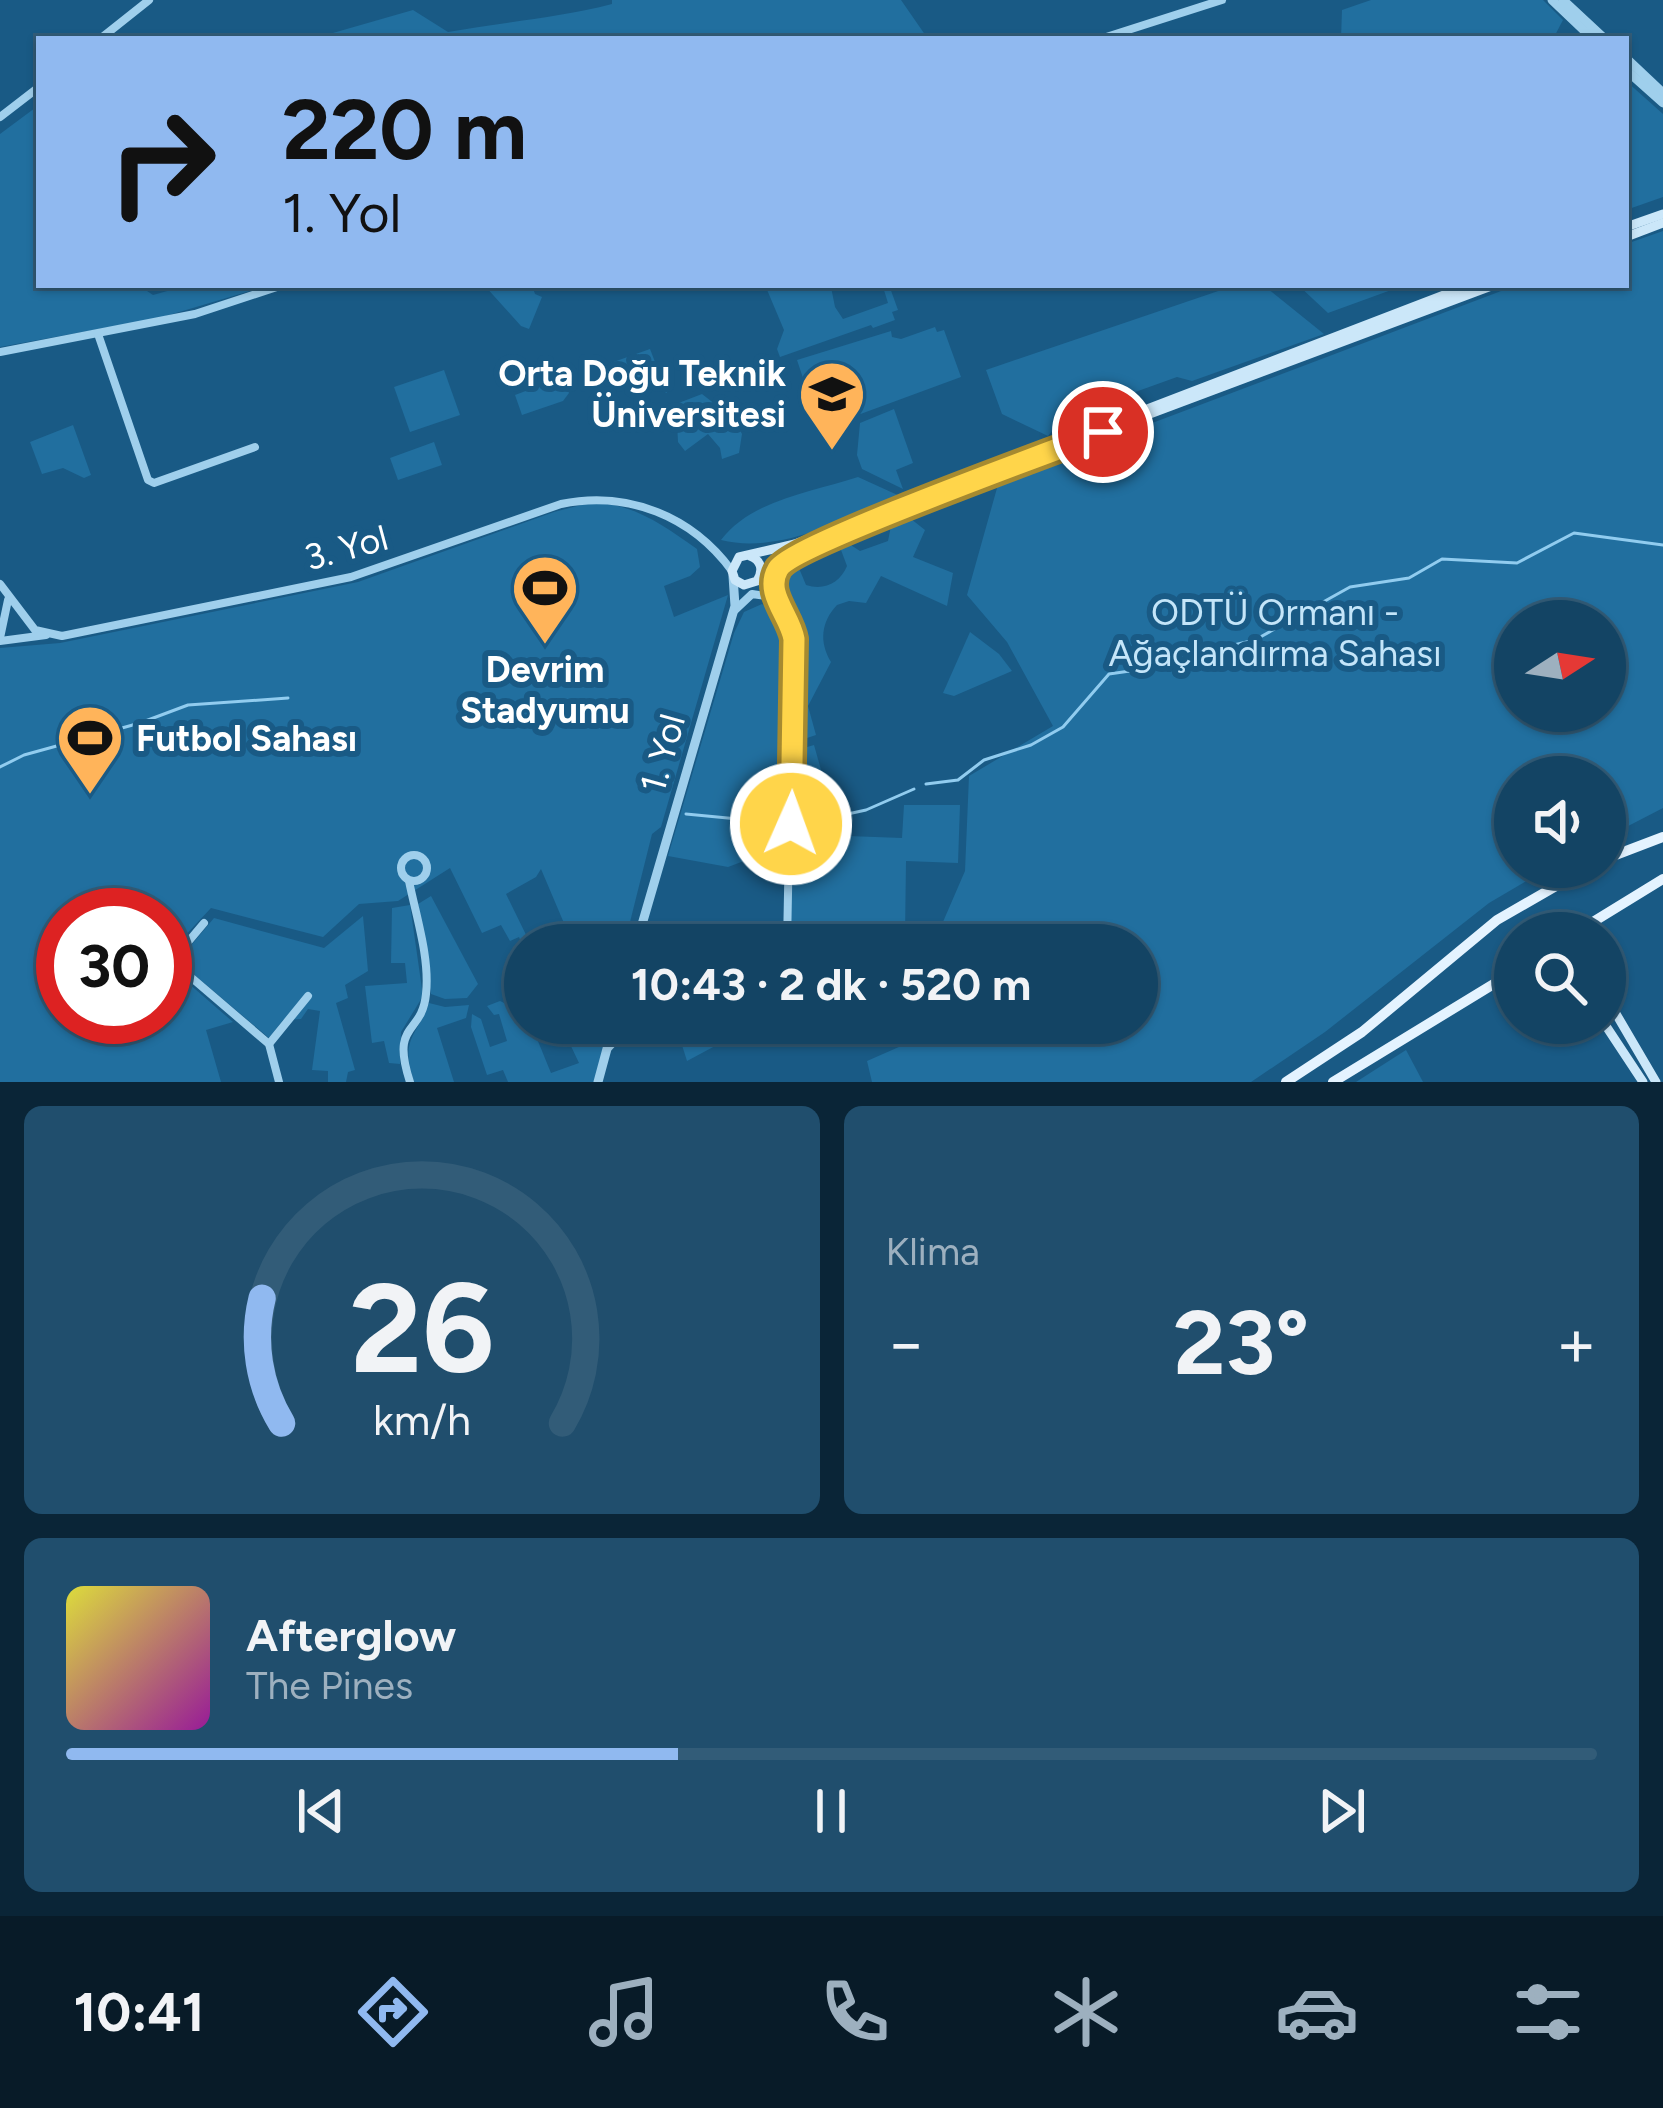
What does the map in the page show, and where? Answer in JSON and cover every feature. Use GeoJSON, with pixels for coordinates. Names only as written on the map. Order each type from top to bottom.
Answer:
{"type":"FeatureCollection","features":[{"type":"Feature","properties":{"kind":"main road"},"geometry":{"type":"LineString","coordinates":[[1629,226],[1663,214]]}},
{"type":"Feature","properties":{"kind":"main road"},"geometry":{"type":"LineString","coordinates":[[1629,236],[1663,223]]}},
{"type":"Feature","properties":{"kind":"main road"},"geometry":{"type":"LineString","coordinates":[[1341,338],[1463,288]]}},
{"type":"Feature","properties":{"kind":"main road"},"geometry":{"type":"LineString","coordinates":[[924,497],[790,557],[748,585],[739,583],[732,573],[734,562],[747,555],[795,544],[1485,288]]}},
{"type":"Feature","properties":{"kind":"main road"},"geometry":{"type":"LineString","coordinates":[[747,555],[760,563],[761,574]]}},
{"type":"Feature","properties":{"kind":"main road"},"geometry":{"type":"LineString","coordinates":[[1626,852],[1663,837]]}},
{"type":"Feature","properties":{"kind":"main road"},"geometry":{"type":"LineString","coordinates":[[1608,912],[1663,879]]}},
{"type":"Feature","properties":{"kind":"main road"},"geometry":{"type":"LineString","coordinates":[[1286,1082],[1362,1032],[1497,920],[1553,888]]}},
{"type":"Feature","properties":{"kind":"main road"},"geometry":{"type":"LineString","coordinates":[[1334,1082],[1494,984]]}},
{"type":"Feature","properties":{"kind":"main road"},"geometry":{"type":"LineString","coordinates":[[1626,1030],[1656,1082]]}},
{"type":"Feature","properties":{"kind":"main road"},"geometry":{"type":"LineString","coordinates":[[1618,1044],[1643,1082]]}},
{"type":"Feature","properties":{"kind":"street"},"geometry":{"type":"LineString","coordinates":[[104,36],[149,0]]}},
{"type":"Feature","properties":{"kind":"street"},"geometry":{"type":"LineString","coordinates":[[1109,36],[1222,0]]}},
{"type":"Feature","properties":{"kind":"street"},"geometry":{"type":"LineString","coordinates":[[1552,0],[1591,34]]}},
{"type":"Feature","properties":{"kind":"street"},"geometry":{"type":"LineString","coordinates":[[1563,0],[1591,34]]}},
{"type":"Feature","properties":{"kind":"street"},"geometry":{"type":"LineString","coordinates":[[1629,65],[1663,92]]}},
{"type":"Feature","properties":{"kind":"street"},"geometry":{"type":"LineString","coordinates":[[1629,65],[1663,103]]}},
{"type":"Feature","properties":{"kind":"street"},"geometry":{"type":"LineString","coordinates":[[0,117],[36,89]]}},
{"type":"Feature","properties":{"kind":"street"},"geometry":{"type":"LineString","coordinates":[[0,352],[195,314],[274,288]]}},
{"type":"Feature","properties":{"kind":"street"},"geometry":{"type":"LineString","coordinates":[[98,334],[148,480],[154,484],[255,447]]}},
{"type":"Feature","properties":{"kind":"street","name":"3. Yol"},"geometry":{"type":"LineString","coordinates":[[0,639],[62,636],[351,578],[587,498],[637,504],[686,529],[713,548],[732,573]]}},
{"type":"Feature","properties":{"kind":"street","name":"3. Yol"},"geometry":{"type":"LineString","coordinates":[[713,548],[747,555]]}},
{"type":"Feature","properties":{"kind":"street"},"geometry":{"type":"LineString","coordinates":[[777,602],[775,575],[790,557]]}},
{"type":"Feature","properties":{"kind":"street","name":"1. Yol"},"geometry":{"type":"LineString","coordinates":[[642,924],[732,614],[736,592],[732,573]]}},
{"type":"Feature","properties":{"kind":"street"},"geometry":{"type":"LineString","coordinates":[[761,574],[791,623],[794,639],[787,924]]}},
{"type":"Feature","properties":{"kind":"street"},"geometry":{"type":"LineString","coordinates":[[0,584],[35,630],[48,635]]}},
{"type":"Feature","properties":{"kind":"street"},"geometry":{"type":"LineString","coordinates":[[732,614],[756,592],[777,602]]}},
{"type":"Feature","properties":{"kind":"street"},"geometry":{"type":"LineString","coordinates":[[0,639],[8,598]]}},
{"type":"Feature","properties":{"kind":"street"},"geometry":{"type":"LineString","coordinates":[[410,881],[427,998],[403,1039],[410,1082]]}},
{"type":"Feature","properties":{"kind":"street"},"geometry":{"type":"LineString","coordinates":[[204,922],[172,961],[269,1044],[279,1082]]}},
{"type":"Feature","properties":{"kind":"street"},"geometry":{"type":"LineString","coordinates":[[269,1044],[308,996]]}},
{"type":"Feature","properties":{"kind":"street"},"geometry":{"type":"LineString","coordinates":[[598,1082],[608,1044]]}},
{"type":"Feature","properties":{"kind":"street"},"geometry":{"type":"LineString","coordinates":[[605,1053],[613,1044]]}},
{"type":"Feature","properties":{"kind":"green space"},"geometry":{"type":"Polygon","coordinates":[[[612,0],[901,0],[926,36],[322,36],[413,10],[448,32],[612,4],[612,0]]]}},
{"type":"Feature","properties":{"kind":"green space"},"geometry":{"type":"Polygon","coordinates":[[[1371,0],[1543,0],[1563,20],[1555,36],[1341,36],[1342,10],[1371,0]]]}},
{"type":"Feature","properties":{"kind":"green space"},"geometry":{"type":"Polygon","coordinates":[[[1629,84],[1663,114],[1663,197],[1629,209],[1629,84]]]}},
{"type":"Feature","properties":{"kind":"green space"},"geometry":{"type":"Polygon","coordinates":[[[36,107],[36,288],[142,288],[153,295],[178,288],[260,288],[159,318],[0,347],[0,134],[36,107]]]}},
{"type":"Feature","properties":{"kind":"green space","name":"ODTÜ Ormanı - Ağaçlandırma Sahası"},"geometry":{"type":"Polygon","coordinates":[[[1663,231],[1663,808],[1626,827],[1626,756],[1494,756],[1494,888],[1514,888],[1325,1032],[1251,1082],[872,1082],[867,1061],[906,1044],[1158,1044],[1158,924],[942,924],[965,871],[969,776],[1053,726],[1007,642],[967,595],[999,481],[1509,288],[1629,288],[1629,243],[1663,231]]]}},
{"type":"Feature","properties":{"kind":"green space"},"geometry":{"type":"Polygon","coordinates":[[[487,288],[533,288],[542,297],[529,329],[487,288]]]}},
{"type":"Feature","properties":{"kind":"green space"},"geometry":{"type":"Polygon","coordinates":[[[766,288],[831,288],[843,319],[888,303],[883,288],[890,288],[898,310],[892,312],[895,320],[780,357],[777,349],[784,330],[766,288]]]}},
{"type":"Feature","properties":{"kind":"green space"},"geometry":{"type":"Polygon","coordinates":[[[1227,288],[1267,288],[1324,334],[1192,381],[1177,377],[1063,418],[1048,436],[1002,414],[986,370],[1227,288]]]}},
{"type":"Feature","properties":{"kind":"green space"},"geometry":{"type":"Polygon","coordinates":[[[1301,288],[1397,288],[1328,313],[1301,288]]]}},
{"type":"Feature","properties":{"kind":"green space"},"geometry":{"type":"Polygon","coordinates":[[[935,327],[937,332],[944,330],[961,377],[847,419],[838,396],[812,405],[797,360],[891,331],[892,337],[901,339],[935,327]]]}},
{"type":"Feature","properties":{"kind":"green space"},"geometry":{"type":"Polygon","coordinates":[[[650,349],[667,393],[605,365],[650,349]]]}},
{"type":"Feature","properties":{"kind":"green space"},"geometry":{"type":"Polygon","coordinates":[[[444,370],[460,415],[410,432],[394,387],[444,370]]]}},
{"type":"Feature","properties":{"kind":"green space"},"geometry":{"type":"Polygon","coordinates":[[[563,377],[569,393],[563,401],[522,415],[515,395],[563,377]]]}},
{"type":"Feature","properties":{"kind":"green space"},"geometry":{"type":"Polygon","coordinates":[[[702,394],[734,419],[742,434],[739,453],[722,459],[720,448],[708,434],[685,451],[678,442],[676,404],[702,394]]]}},
{"type":"Feature","properties":{"kind":"green space"},"geometry":{"type":"Polygon","coordinates":[[[894,409],[913,463],[896,470],[903,489],[862,469],[857,455],[860,423],[894,409]]]}},
{"type":"Feature","properties":{"kind":"green space"},"geometry":{"type":"Polygon","coordinates":[[[73,425],[91,475],[84,478],[63,468],[42,474],[30,442],[73,425]]]}},
{"type":"Feature","properties":{"kind":"green space"},"geometry":{"type":"Polygon","coordinates":[[[434,442],[442,465],[398,480],[390,458],[434,442]]]}},
{"type":"Feature","properties":{"kind":"green space"},"geometry":{"type":"Polygon","coordinates":[[[858,477],[902,497],[790,538],[744,543],[721,540],[765,506],[858,477]]]}},
{"type":"Feature","properties":{"kind":"green space"},"geometry":{"type":"Polygon","coordinates":[[[589,503],[619,506],[697,549],[700,567],[664,586],[674,617],[728,595],[661,827],[652,834],[630,924],[564,924],[541,869],[536,877],[506,894],[521,924],[504,924],[504,930],[501,925],[482,933],[450,868],[398,901],[359,904],[323,937],[211,908],[192,928],[192,888],[36,888],[36,1044],[192,1044],[192,986],[233,1022],[206,1030],[221,1082],[0,1082],[0,648],[60,643],[358,582],[589,503]]]}},
{"type":"Feature","properties":{"kind":"green space"},"geometry":{"type":"Polygon","coordinates":[[[906,515],[925,530],[913,557],[953,573],[947,606],[881,576],[866,603],[837,605],[824,632],[831,662],[808,706],[816,735],[798,741],[797,637],[778,592],[780,575],[796,561],[806,585],[831,584],[847,566],[838,542],[843,540],[860,551],[888,541],[892,521],[906,515]]]}},
{"type":"Feature","properties":{"kind":"green space"},"geometry":{"type":"Polygon","coordinates":[[[762,604],[783,631],[781,847],[728,867],[668,856],[734,633],[744,612],[762,604]]]}},
{"type":"Feature","properties":{"kind":"green space"},"geometry":{"type":"Polygon","coordinates":[[[970,632],[999,654],[1012,671],[954,696],[943,693],[970,632]]]}},
{"type":"Feature","properties":{"kind":"green space"},"geometry":{"type":"Polygon","coordinates":[[[814,745],[833,812],[795,821],[797,750],[814,745]]]}},
{"type":"Feature","properties":{"kind":"green space"},"geometry":{"type":"Polygon","coordinates":[[[904,805],[960,805],[958,863],[906,861],[905,924],[791,924],[794,834],[902,838],[904,805]]]}},
{"type":"Feature","properties":{"kind":"green space"},"geometry":{"type":"Polygon","coordinates":[[[431,896],[478,984],[467,998],[431,994],[418,904],[431,896]]]}},
{"type":"Feature","properties":{"kind":"green space"},"geometry":{"type":"Polygon","coordinates":[[[410,905],[423,996],[401,1032],[400,1064],[389,1063],[384,1041],[372,1043],[365,986],[407,983],[405,963],[391,963],[392,908],[410,905]]]}},
{"type":"Feature","properties":{"kind":"green space"},"geometry":{"type":"Polygon","coordinates":[[[363,916],[368,971],[345,985],[348,998],[336,1003],[355,1070],[348,1072],[346,1082],[328,1082],[328,1071],[312,1070],[320,1011],[308,1009],[301,1019],[283,1020],[269,1038],[192,973],[192,944],[214,918],[324,948],[363,916]]]}},
{"type":"Feature","properties":{"kind":"green space"},"geometry":{"type":"Polygon","coordinates":[[[429,1003],[469,1005],[466,1018],[437,1028],[454,1082],[414,1082],[409,1048],[429,1003]]]}},
{"type":"Feature","properties":{"kind":"green space"},"geometry":{"type":"Polygon","coordinates":[[[504,1003],[504,1031],[499,1014],[494,1015],[487,1006],[504,1003]]]}},
{"type":"Feature","properties":{"kind":"green space"},"geometry":{"type":"Polygon","coordinates":[[[472,1014],[481,1019],[490,1047],[504,1042],[539,1044],[551,1073],[579,1063],[570,1044],[604,1044],[594,1082],[508,1082],[503,1070],[487,1075],[471,1027],[472,1014]]]}},
{"type":"Feature","properties":{"kind":"green space"},"geometry":{"type":"Polygon","coordinates":[[[682,1044],[719,1044],[687,1061],[682,1044]]]}},
{"type":"Feature","properties":{"kind":"green space"},"geometry":{"type":"Polygon","coordinates":[[[1406,1050],[1423,1082],[1356,1082],[1406,1050]]]}},
{"type":"Feature","properties":{"kind":"waterway"},"geometry":{"type":"LineString","coordinates":[[926,784],[958,780],[984,760],[1031,745],[1063,727],[1109,674],[1186,663],[1204,652],[1255,640],[1350,587],[1409,578],[1442,559],[1517,563],[1574,533],[1663,545]]}},
{"type":"Feature","properties":{"kind":"waterway"},"geometry":{"type":"LineString","coordinates":[[0,767],[24,755],[188,705],[288,698]]}},
{"type":"Feature","properties":{"kind":"waterway"},"geometry":{"type":"LineString","coordinates":[[802,824],[866,810],[914,789]]}},
{"type":"Feature","properties":{"kind":"waterway"},"geometry":{"type":"LineString","coordinates":[[686,814],[780,823]]}},
{"type":"Feature","properties":{"kind":"place","name":"Orta Doğu Teknik Üniversitesi"},"geometry":{"type":"Point","coordinates":[832,453]}},
{"type":"Feature","properties":{"kind":"place","name":"Devrim Stadyumu"},"geometry":{"type":"Point","coordinates":[545,647]}},
{"type":"Feature","properties":{"kind":"place","name":"Futbol Sahası"},"geometry":{"type":"Point","coordinates":[90,797]}},
{"type":"Feature","properties":{"kind":"route"},"geometry":{"type":"LineString","coordinates":[[791,824],[794,639],[775,594],[778,568],[790,557],[841,534],[1103,432]]}}]}
